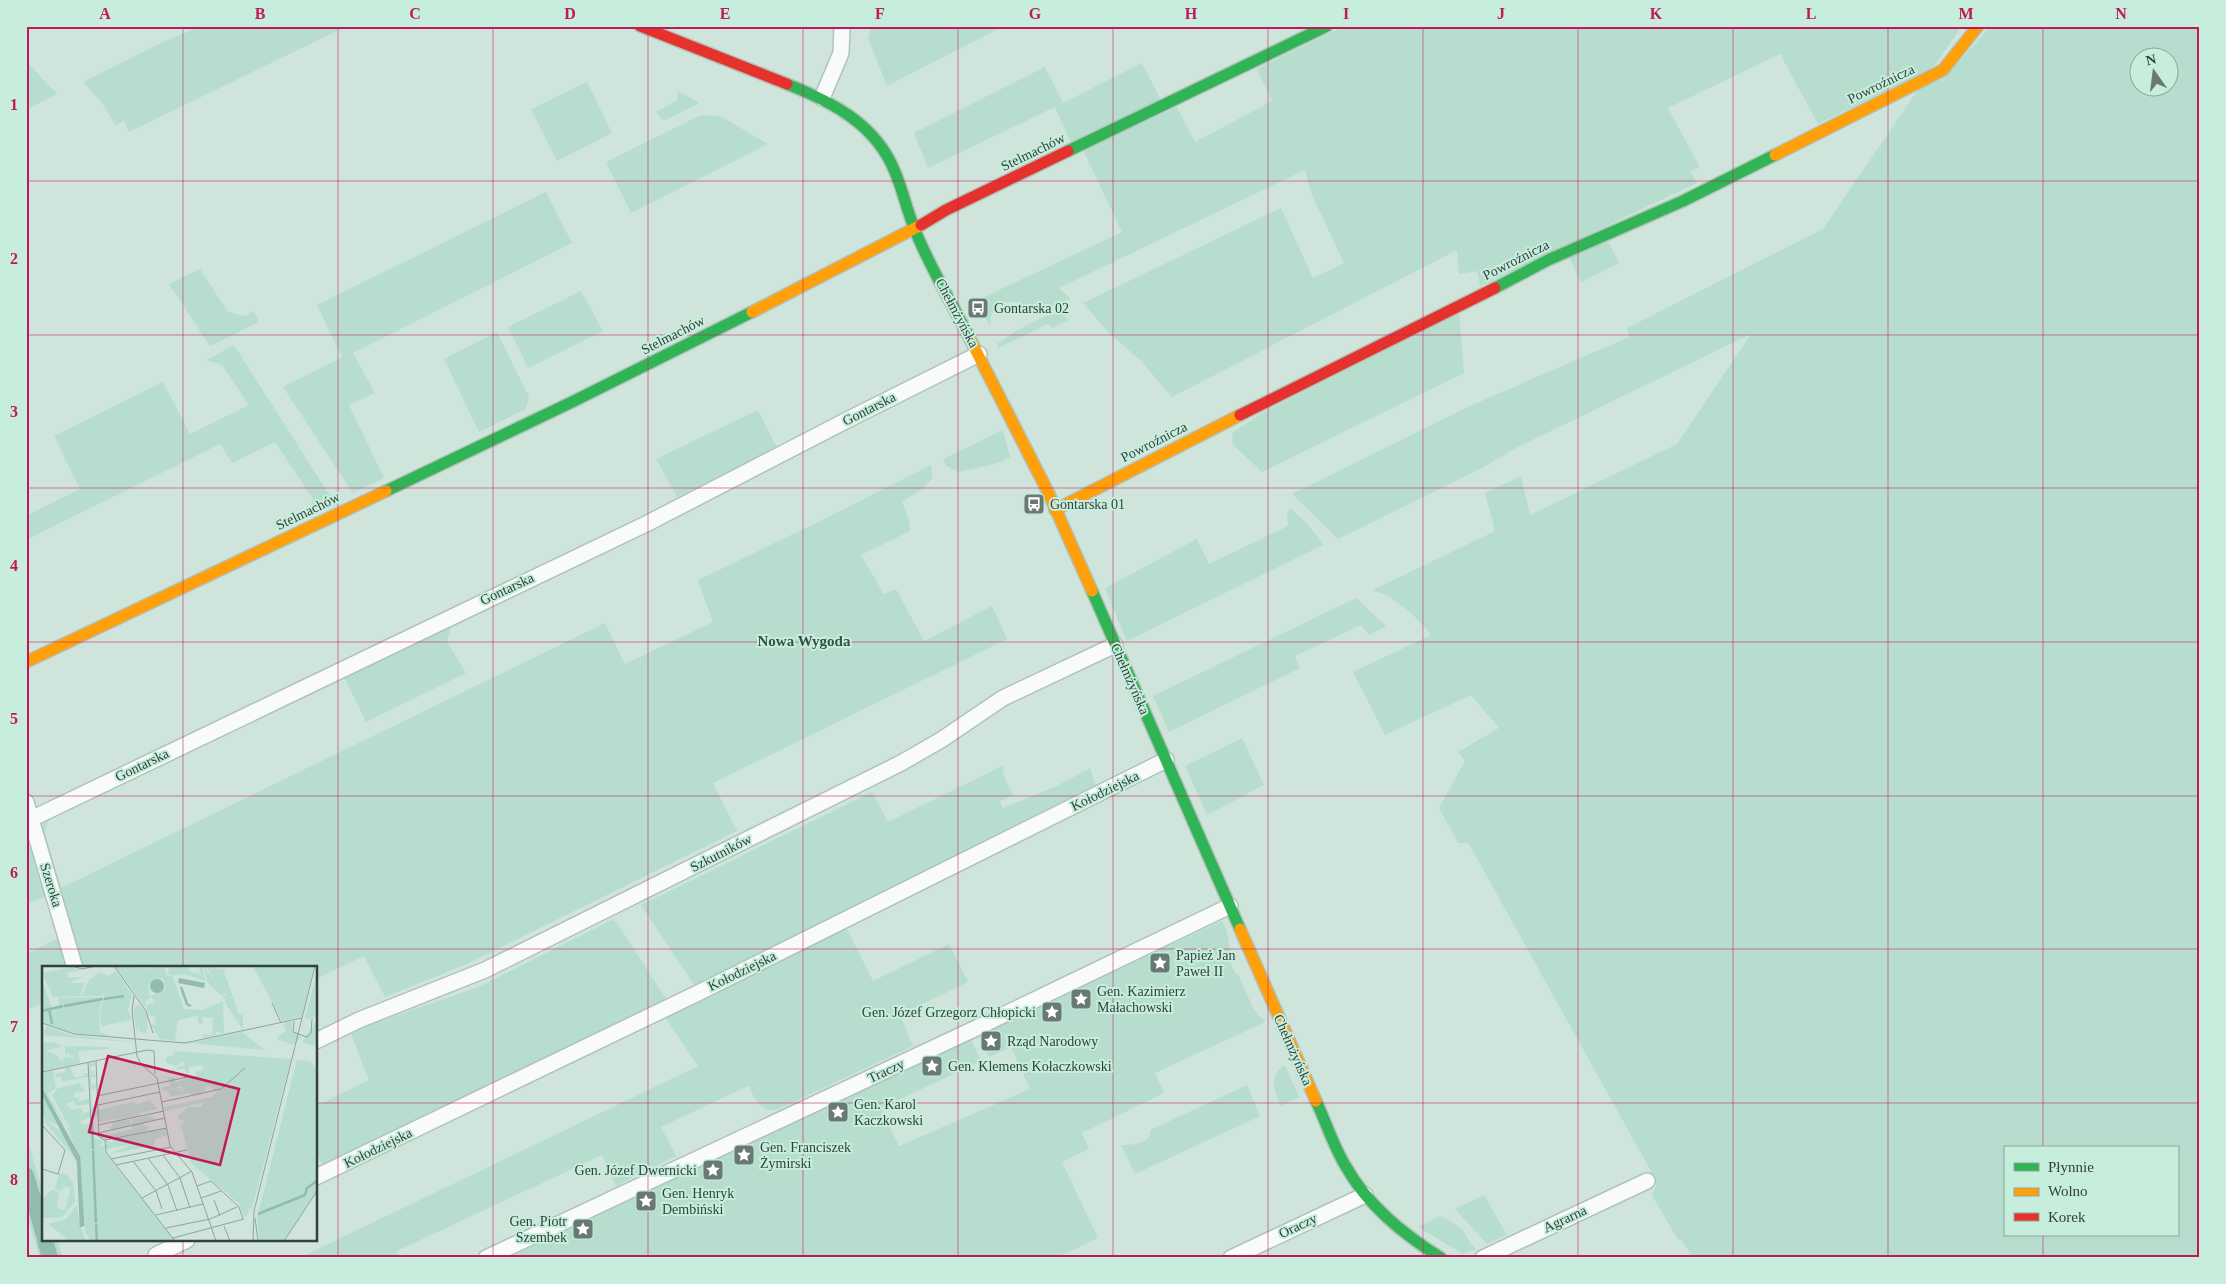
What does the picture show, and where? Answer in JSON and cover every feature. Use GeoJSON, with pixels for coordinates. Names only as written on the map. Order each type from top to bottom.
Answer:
{"type":"FeatureCollection","features":[{"type":"Feature","properties":{"kind":"street","name":"Chełmżyńska"},"geometry":{"type":"LineString","coordinates":[[640,26],[822,98],[852,115],[879,143],[895,171],[926,256],[979,354],[1056,510],[1342,1160],[1365,1195],[1402,1233],[1440,1258]]}},
{"type":"Feature","properties":{"kind":"street"},"geometry":{"type":"LineString","coordinates":[[822,98],[840,54],[842,26]]}},
{"type":"Feature","properties":{"kind":"street","name":"Stelmachów"},"geometry":{"type":"LineString","coordinates":[[26,662],[566,406],[915,230],[946,210],[1327,26]]}},
{"type":"Feature","properties":{"kind":"street","name":"Powroźnicza"},"geometry":{"type":"LineString","coordinates":[[1056,510],[1155,457],[1480,296],[1548,260],[1683,201],[1943,70],[1978,26]]}},
{"type":"Feature","properties":{"kind":"street","name":"Gontarska"},"geometry":{"type":"LineString","coordinates":[[31,819],[646,524],[979,354]]}},
{"type":"Feature","properties":{"kind":"street","name":"Szkutników"},"geometry":{"type":"LineString","coordinates":[[318,1039],[359,1020],[485,970],[616,906],[901,763],[941,740],[1003,698],[1115,645]]}},
{"type":"Feature","properties":{"kind":"street","name":"Kołodziejska"},"geometry":{"type":"LineString","coordinates":[[318,1176],[690,997],[1166,760]]}},
{"type":"Feature","properties":{"kind":"street","name":"Szeroka"},"geometry":{"type":"LineString","coordinates":[[26,802],[74,966]]}},
{"type":"Feature","properties":{"kind":"street","name":"Traczy"},"geometry":{"type":"LineString","coordinates":[[486,1258],[980,1027],[1230,906]]}},
{"type":"Feature","properties":{"kind":"street","name":"Agrarna"},"geometry":{"type":"LineString","coordinates":[[1483,1258],[1647,1181]]}},
{"type":"Feature","properties":{"kind":"street","name":"Oraczy"},"geometry":{"type":"LineString","coordinates":[[1230,1258],[1365,1195]]}},
{"type":"Feature","properties":{"kind":"street"},"geometry":{"type":"LineString","coordinates":[[152,1242],[156,1256],[182,1242]]}},
{"type":"Feature","properties":{"kind":"green space"},"geometry":{"type":"Polygon","coordinates":[[[202,26],[347,26],[129,132],[124,121],[115,125],[103,104],[83,82],[163,42],[202,26]]]}},
{"type":"Feature","properties":{"kind":"green space"},"geometry":{"type":"Polygon","coordinates":[[[872,26],[1004,26],[887,86],[868,38],[872,26]]]}},
{"type":"Feature","properties":{"kind":"green space"},"geometry":{"type":"Polygon","coordinates":[[[1344,26],[1962,26],[1932,69],[1818,124],[1780,54],[1668,108],[1700,167],[1690,171],[1697,183],[1480,286],[1477,271],[1459,274],[1457,250],[1172,397],[1141,361],[1109,333],[1083,303],[1281,208],[1313,278],[1344,263],[1311,193],[1305,170],[1059,288],[1071,299],[1047,308],[1038,308],[1015,302],[997,304],[991,316],[990,327],[978,300],[1122,232],[1083,150],[1177,107],[1195,142],[1272,101],[1257,69],[1344,26]]]}},
{"type":"Feature","properties":{"kind":"green space"},"geometry":{"type":"Polygon","coordinates":[[[1991,26],[2200,26],[2200,1258],[1693,1258],[1681,1239],[1678,1240],[1652,1195],[1656,1186],[1652,1173],[1470,846],[1466,843],[1458,843],[1439,808],[1465,761],[1458,752],[1499,728],[1471,695],[1385,735],[1353,672],[1431,635],[1398,602],[1373,590],[1495,531],[1485,493],[1521,476],[1530,515],[1677,444],[1751,334],[1516,448],[1480,469],[1338,539],[1292,494],[1470,406],[1629,337],[1627,328],[1823,229],[1919,88],[1944,78],[1991,26]]]}},
{"type":"Feature","properties":{"kind":"green space"},"geometry":{"type":"Polygon","coordinates":[[[26,61],[57,94],[26,110],[26,61]]]}},
{"type":"Feature","properties":{"kind":"green space"},"geometry":{"type":"Polygon","coordinates":[[[1142,63],[1161,100],[1072,145],[1055,107],[928,168],[914,133],[1045,67],[1063,103],[1142,63]]]}},
{"type":"Feature","properties":{"kind":"green space"},"geometry":{"type":"Polygon","coordinates":[[[587,82],[612,133],[557,161],[531,109],[587,82]]]}},
{"type":"Feature","properties":{"kind":"green space"},"geometry":{"type":"Polygon","coordinates":[[[678,91],[699,103],[666,120],[661,119],[656,112],[677,101],[678,91]]]}},
{"type":"Feature","properties":{"kind":"green space"},"geometry":{"type":"Polygon","coordinates":[[[701,115],[720,116],[768,144],[631,213],[606,162],[701,115]]]}},
{"type":"Feature","properties":{"kind":"green space"},"geometry":{"type":"Polygon","coordinates":[[[546,192],[572,243],[353,353],[375,393],[349,405],[384,478],[353,493],[283,387],[342,357],[317,305],[546,192]]]}},
{"type":"Feature","properties":{"kind":"green space"},"geometry":{"type":"Polygon","coordinates":[[[1608,241],[1619,263],[1581,282],[1569,257],[1608,241]]]}},
{"type":"Feature","properties":{"kind":"green space"},"geometry":{"type":"Polygon","coordinates":[[[200,269],[228,312],[245,316],[254,311],[259,322],[210,346],[169,284],[200,269]]]}},
{"type":"Feature","properties":{"kind":"green space"},"geometry":{"type":"Polygon","coordinates":[[[581,291],[603,331],[528,368],[508,327],[581,291]]]}},
{"type":"Feature","properties":{"kind":"green space"},"geometry":{"type":"Polygon","coordinates":[[[1058,313],[1063,314],[1068,320],[1052,328],[1048,324],[998,348],[997,344],[1018,330],[1042,318],[1058,313]]]}},
{"type":"Feature","properties":{"kind":"green space"},"geometry":{"type":"Polygon","coordinates":[[[1459,313],[1464,373],[1262,472],[1233,445],[1232,433],[1264,412],[1459,313]]]}},
{"type":"Feature","properties":{"kind":"green space"},"geometry":{"type":"Polygon","coordinates":[[[497,332],[529,397],[526,409],[479,432],[444,359],[497,332]]]}},
{"type":"Feature","properties":{"kind":"green space"},"geometry":{"type":"Polygon","coordinates":[[[234,345],[334,502],[309,514],[313,499],[275,442],[232,463],[220,444],[26,540],[26,516],[80,489],[54,436],[163,382],[190,434],[249,405],[222,365],[206,360],[234,345]]]}},
{"type":"Feature","properties":{"kind":"green space"},"geometry":{"type":"Polygon","coordinates":[[[758,410],[777,448],[677,497],[656,459],[758,410]]]}},
{"type":"Feature","properties":{"kind":"green space"},"geometry":{"type":"Polygon","coordinates":[[[1003,430],[1010,457],[1002,462],[959,472],[946,466],[943,459],[1003,430]]]}},
{"type":"Feature","properties":{"kind":"green space"},"geometry":{"type":"Polygon","coordinates":[[[931,465],[932,479],[922,489],[902,502],[909,521],[910,531],[861,555],[884,594],[896,589],[924,641],[992,606],[1007,639],[713,783],[737,831],[469,963],[385,997],[364,956],[318,978],[318,966],[79,966],[41,831],[44,822],[48,820],[45,833],[61,888],[605,623],[625,664],[713,622],[698,580],[931,465]]]}},
{"type":"Feature","properties":{"kind":"green space"},"geometry":{"type":"Polygon","coordinates":[[[1290,508],[1308,524],[1323,545],[1127,641],[1105,588],[1197,539],[1209,564],[1288,526],[1287,515],[1290,508]]]}},
{"type":"Feature","properties":{"kind":"green space"},"geometry":{"type":"Polygon","coordinates":[[[1356,598],[1386,626],[1369,635],[1361,625],[1295,656],[1300,668],[1169,732],[1153,696],[1356,598]]]}},
{"type":"Feature","properties":{"kind":"green space"},"geometry":{"type":"Polygon","coordinates":[[[451,626],[447,642],[466,673],[366,722],[344,677],[451,626]]]}},
{"type":"Feature","properties":{"kind":"green space"},"geometry":{"type":"Polygon","coordinates":[[[1242,738],[1264,785],[1207,815],[1185,766],[1242,738]]]}},
{"type":"Feature","properties":{"kind":"green space"},"geometry":{"type":"Polygon","coordinates":[[[1002,766],[1004,770],[1002,772],[1013,795],[1000,801],[1003,808],[1057,786],[1090,768],[1098,791],[697,989],[641,905],[872,792],[888,822],[1002,766]]]}},
{"type":"Feature","properties":{"kind":"green space"},"geometry":{"type":"Polygon","coordinates":[[[26,840],[37,862],[47,895],[26,905],[26,840]]]}},
{"type":"Feature","properties":{"kind":"green space"},"geometry":{"type":"Polygon","coordinates":[[[614,919],[669,1003],[324,1169],[318,1156],[318,1105],[369,1080],[350,1032],[478,987],[614,919]]]}},
{"type":"Feature","properties":{"kind":"green space"},"geometry":{"type":"Polygon","coordinates":[[[1223,922],[1227,932],[1232,961],[1230,962],[1235,973],[1238,974],[1253,1008],[1265,1022],[1155,1073],[1164,1093],[1082,1133],[1089,1149],[1062,1162],[1098,1238],[1056,1258],[510,1258],[516,1255],[515,1253],[970,1038],[981,1061],[881,1108],[899,1146],[1030,1089],[1011,1047],[989,1057],[978,1034],[1223,922]]]}},
{"type":"Feature","properties":{"kind":"green space"},"geometry":{"type":"Polygon","coordinates":[[[845,925],[873,981],[949,944],[968,982],[900,1015],[913,1046],[776,1110],[766,1109],[762,1106],[748,1086],[661,1127],[676,1156],[616,1186],[602,1155],[397,1251],[400,1258],[299,1258],[698,1066],[663,1014],[845,925]]]}},
{"type":"Feature","properties":{"kind":"green space"},"geometry":{"type":"Polygon","coordinates":[[[59,938],[67,966],[42,966],[42,1003],[26,1011],[26,954],[59,938]]]}},
{"type":"Feature","properties":{"kind":"green space"},"geometry":{"type":"Polygon","coordinates":[[[1285,1065],[1299,1097],[1281,1106],[1276,1094],[1274,1078],[1276,1073],[1285,1065]]]}},
{"type":"Feature","properties":{"kind":"green space"},"geometry":{"type":"Polygon","coordinates":[[[1247,1085],[1260,1116],[1135,1174],[1121,1145],[1141,1142],[1150,1136],[1150,1130],[1247,1085]]]}},
{"type":"Feature","properties":{"kind":"green space"},"geometry":{"type":"Polygon","coordinates":[[[26,1136],[42,1188],[42,1242],[58,1242],[63,1258],[40,1258],[26,1213],[26,1136]]]}},
{"type":"Feature","properties":{"kind":"green space"},"geometry":{"type":"Polygon","coordinates":[[[1484,1195],[1507,1235],[1487,1244],[1455,1209],[1484,1195]]]}},
{"type":"Feature","properties":{"kind":"green space"},"geometry":{"type":"Polygon","coordinates":[[[1440,1216],[1462,1229],[1476,1249],[1463,1254],[1418,1227],[1440,1216]]]}},
{"type":"Feature","properties":{"kind":"waterway"},"geometry":{"type":"LineString","coordinates":[[26,1175],[42,1228]]}},
{"type":"Feature","properties":{"kind":"waterway"},"geometry":{"type":"LineString","coordinates":[[46,1242],[50,1258]]}},
{"type":"Feature","properties":{"kind":"traffic: fast"},"geometry":{"type":"LineString","coordinates":[[1068,151],[1327,26]]}},
{"type":"Feature","properties":{"kind":"traffic: fast"},"geometry":{"type":"LineString","coordinates":[[787,84],[836,107],[851,117],[864,128],[887,155],[927,258],[970,339]]}},
{"type":"Feature","properties":{"kind":"traffic: fast"},"geometry":{"type":"LineString","coordinates":[[1495,288],[1548,260],[1683,201],[1775,155]]}},
{"type":"Feature","properties":{"kind":"traffic: fast"},"geometry":{"type":"LineString","coordinates":[[386,491],[572,402],[752,312]]}},
{"type":"Feature","properties":{"kind":"traffic: fast"},"geometry":{"type":"LineString","coordinates":[[1092,591],[1240,929]]}},
{"type":"Feature","properties":{"kind":"traffic: fast"},"geometry":{"type":"LineString","coordinates":[[1316,1101],[1341,1157],[1364,1193],[1400,1229],[1441,1258]]}},
{"type":"Feature","properties":{"kind":"traffic: slow"},"geometry":{"type":"LineString","coordinates":[[1775,155],[1943,70],[1978,26]]}},
{"type":"Feature","properties":{"kind":"traffic: slow"},"geometry":{"type":"LineString","coordinates":[[752,312],[921,225]]}},
{"type":"Feature","properties":{"kind":"traffic: slow"},"geometry":{"type":"LineString","coordinates":[[970,339],[1048,492],[1092,591]]}},
{"type":"Feature","properties":{"kind":"traffic: slow"},"geometry":{"type":"LineString","coordinates":[[1055,510],[1240,415]]}},
{"type":"Feature","properties":{"kind":"traffic: slow"},"geometry":{"type":"LineString","coordinates":[[26,662],[386,491]]}},
{"type":"Feature","properties":{"kind":"traffic: slow"},"geometry":{"type":"LineString","coordinates":[[1240,929],[1316,1101]]}},
{"type":"Feature","properties":{"kind":"traffic: jam"},"geometry":{"type":"LineString","coordinates":[[640,26],[787,84]]}},
{"type":"Feature","properties":{"kind":"traffic: jam"},"geometry":{"type":"LineString","coordinates":[[921,225],[946,210],[1068,151]]}},
{"type":"Feature","properties":{"kind":"traffic: jam"},"geometry":{"type":"LineString","coordinates":[[1240,415],[1495,288]]}},
{"type":"Feature","properties":{"kind":"place","name":"Gontarska 02"},"geometry":{"type":"Point","coordinates":[978,308]}},
{"type":"Feature","properties":{"kind":"place","name":"Gontarska 01"},"geometry":{"type":"Point","coordinates":[1034,504]}},
{"type":"Feature","properties":{"kind":"place","name":"Papież Jan Paweł II"},"geometry":{"type":"Point","coordinates":[1160,963]}},
{"type":"Feature","properties":{"kind":"place","name":"Gen. Kazimierz Małachowski"},"geometry":{"type":"Point","coordinates":[1081,999]}},
{"type":"Feature","properties":{"kind":"place","name":"Gen. Józef Grzegorz Chłopicki"},"geometry":{"type":"Point","coordinates":[1052,1012]}},
{"type":"Feature","properties":{"kind":"place","name":"Rząd Narodowy"},"geometry":{"type":"Point","coordinates":[991,1041]}},
{"type":"Feature","properties":{"kind":"place","name":"Gen. Klemens Kołaczkowski"},"geometry":{"type":"Point","coordinates":[932,1066]}},
{"type":"Feature","properties":{"kind":"place","name":"Gen. Karol Kaczkowski"},"geometry":{"type":"Point","coordinates":[838,1112]}},
{"type":"Feature","properties":{"kind":"place","name":"Gen. Franciszek Żymirski"},"geometry":{"type":"Point","coordinates":[744,1155]}},
{"type":"Feature","properties":{"kind":"place","name":"Gen. Józef Dwernicki"},"geometry":{"type":"Point","coordinates":[713,1170]}},
{"type":"Feature","properties":{"kind":"place","name":"Gen. Henryk Dembiński"},"geometry":{"type":"Point","coordinates":[646,1201]}},
{"type":"Feature","properties":{"kind":"place","name":"Gen. Piotr Szembek"},"geometry":{"type":"Point","coordinates":[583,1229]}},
{"type":"Feature","properties":{"kind":"district","name":"Nowa Wygoda"},"geometry":{"type":"Point","coordinates":[804,641]}}]}
